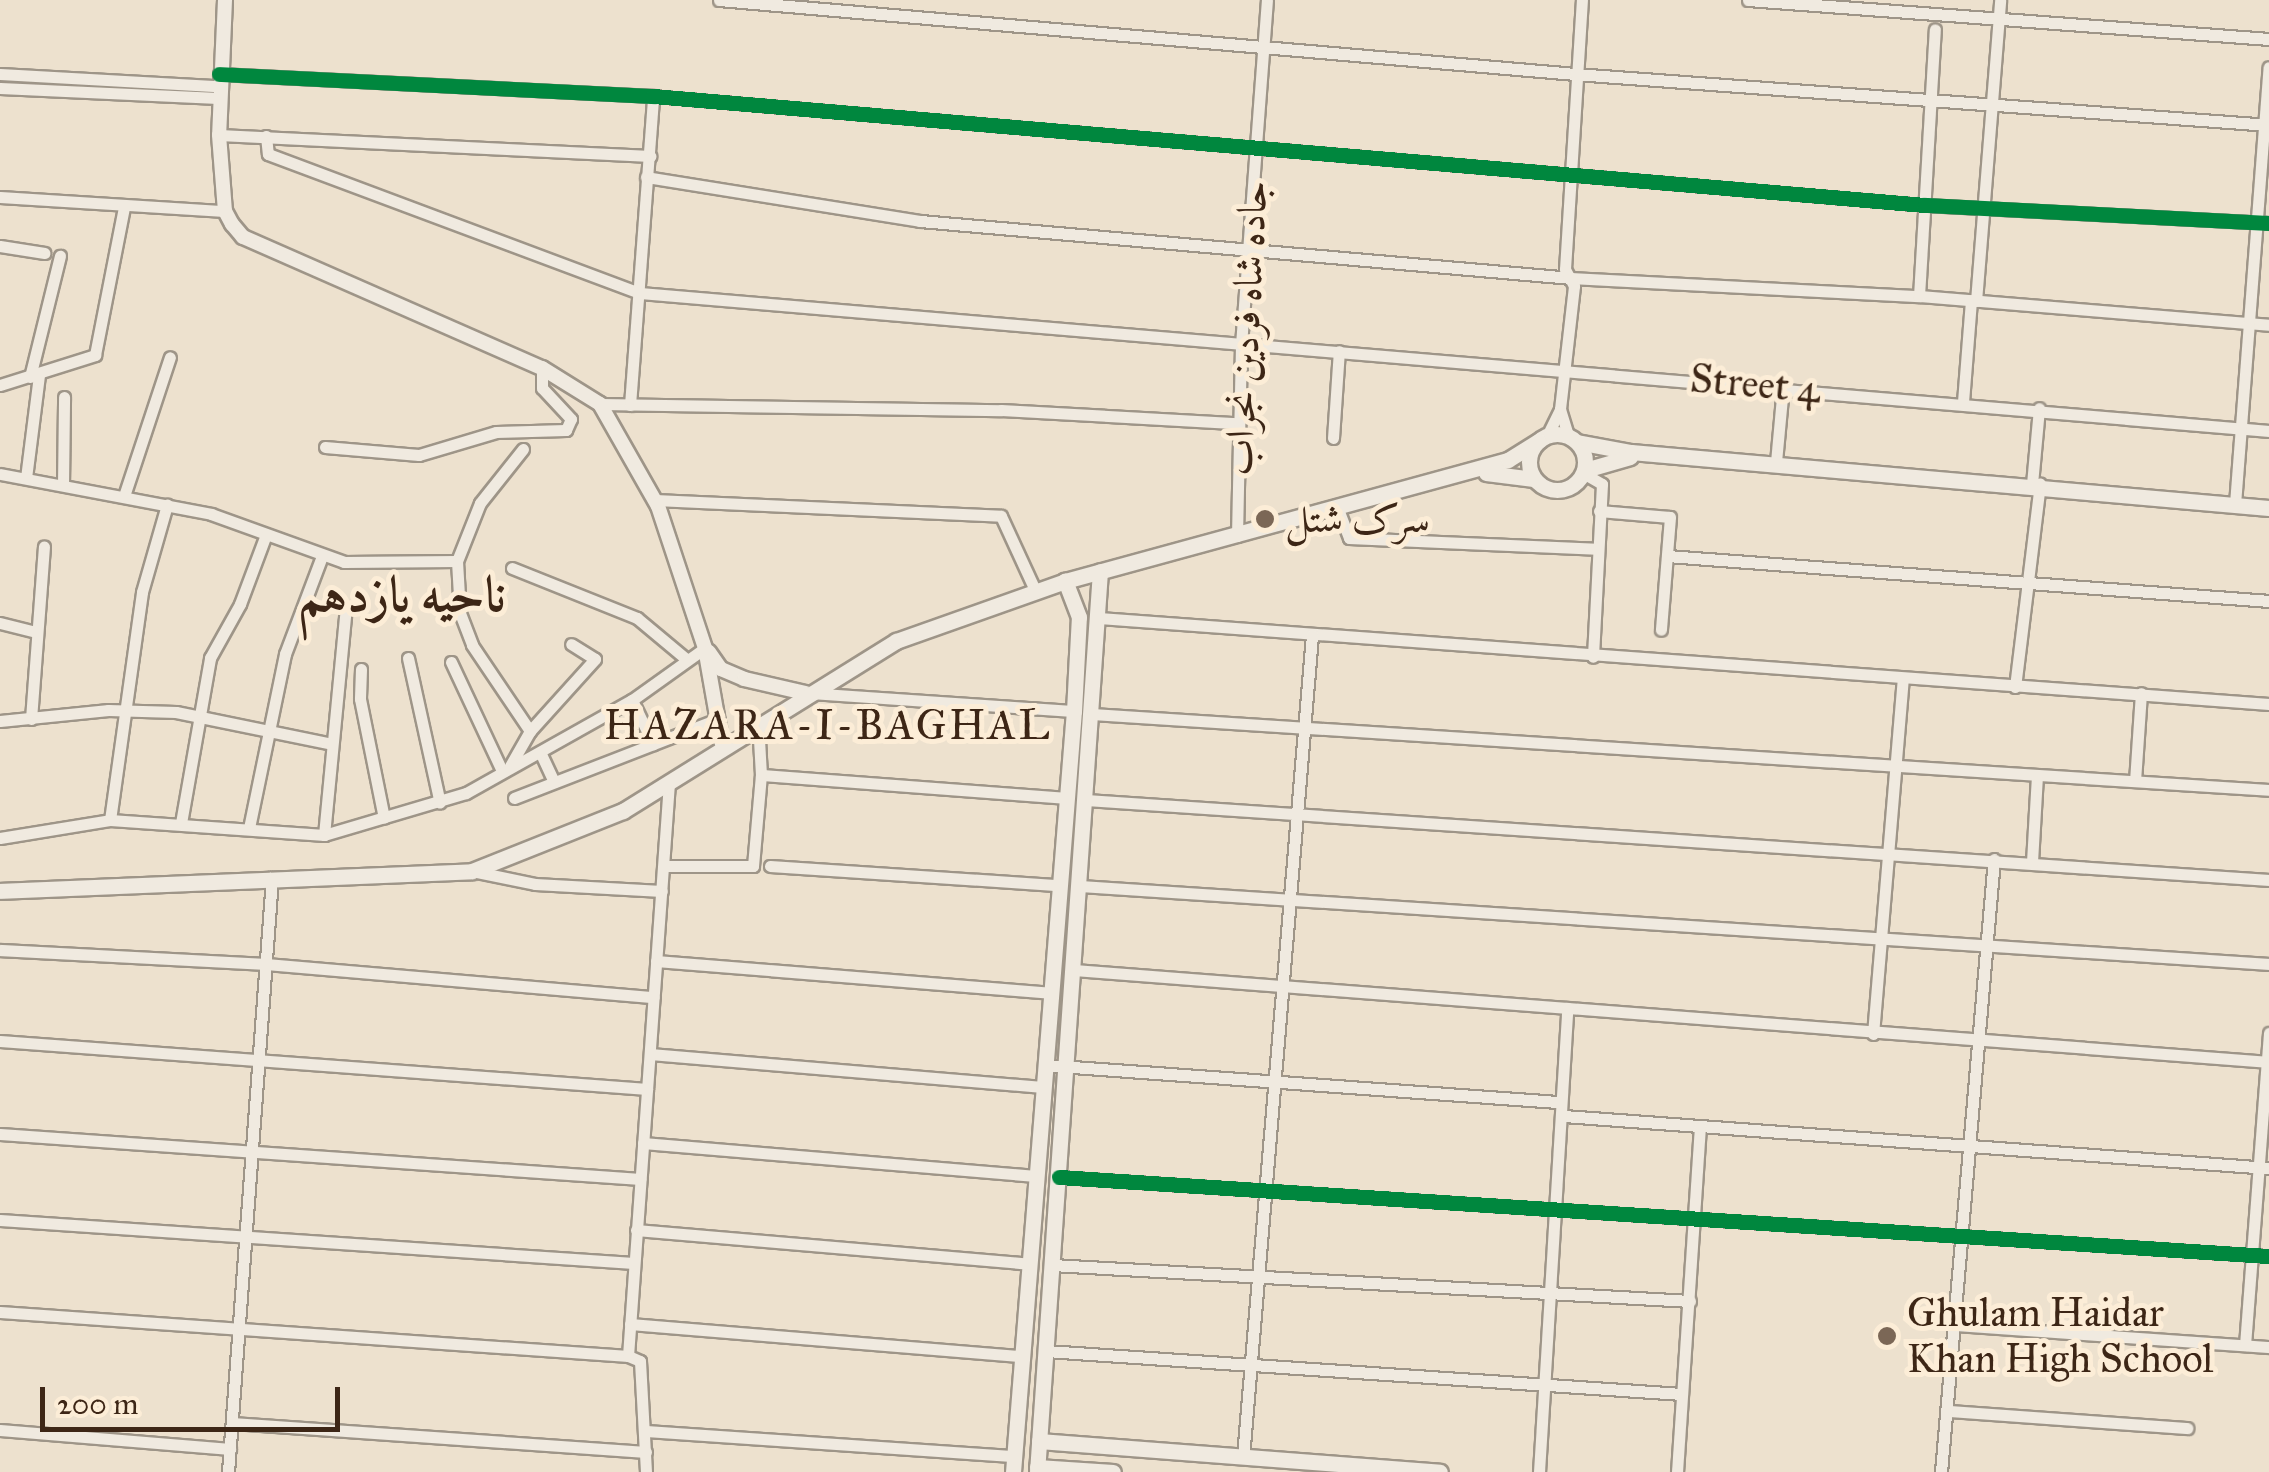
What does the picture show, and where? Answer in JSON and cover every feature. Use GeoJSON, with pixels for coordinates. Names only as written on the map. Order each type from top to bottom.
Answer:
{"type":"FeatureCollection","features":[{"type":"Feature","properties":{"kind":"main road"},"geometry":{"type":"LineString","coordinates":[[1534,480],[1529,460],[1543,438]]}},
{"type":"Feature","properties":{"kind":"main road"},"geometry":{"type":"LineString","coordinates":[[0,890],[472,871],[582,830],[669,782],[722,744],[896,641],[1065,581],[1508,460],[1543,438],[1573,439],[1659,454],[2036,484],[2269,508]]}},
{"type":"Feature","properties":{"kind":"main road"},"geometry":{"type":"LineString","coordinates":[[1573,439],[1584,471]]}},
{"type":"Feature","properties":{"kind":"main road"},"geometry":{"type":"LineString","coordinates":[[1448,478],[1510,471],[1563,490],[1584,471],[1659,454]]}},
{"type":"Feature","properties":{"kind":"main road"},"geometry":{"type":"LineString","coordinates":[[1100,572],[1037,1470],[1113,1472]]}},
{"type":"Feature","properties":{"kind":"main road"},"geometry":{"type":"LineString","coordinates":[[1014,1464],[1074,711],[1079,617],[1065,581]]}},
{"type":"Feature","properties":{"kind":"main road"},"geometry":{"type":"LineString","coordinates":[[1039,1441],[1440,1472]]}},
{"type":"Feature","properties":{"kind":"street"},"geometry":{"type":"LineString","coordinates":[[225,0],[218,86],[225,211],[243,237],[542,368],[600,404],[656,500],[705,648],[722,744]]}},
{"type":"Feature","properties":{"kind":"street"},"geometry":{"type":"LineString","coordinates":[[719,0],[1575,74],[2267,124]]}},
{"type":"Feature","properties":{"kind":"street","name":"جاده شاه فردین نجراب"},"geometry":{"type":"LineString","coordinates":[[1237,536],[1240,344],[1268,0]]}},
{"type":"Feature","properties":{"kind":"street"},"geometry":{"type":"LineString","coordinates":[[1543,438],[1560,409],[1567,367],[1571,278],[1565,269],[1582,0]]}},
{"type":"Feature","properties":{"kind":"street"},"geometry":{"type":"LineString","coordinates":[[1748,0],[1998,22],[2269,39]]}},
{"type":"Feature","properties":{"kind":"street"},"geometry":{"type":"LineString","coordinates":[[1963,402],[2000,0]]}},
{"type":"Feature","properties":{"kind":"street"},"geometry":{"type":"LineString","coordinates":[[1919,296],[1935,29]]}},
{"type":"Feature","properties":{"kind":"street"},"geometry":{"type":"LineString","coordinates":[[2235,504],[2249,323],[2263,222],[2269,66]]}},
{"type":"Feature","properties":{"kind":"street"},"geometry":{"type":"LineString","coordinates":[[7,81],[653,96],[1982,210],[2263,222]]}},
{"type":"Feature","properties":{"kind":"street"},"geometry":{"type":"LineString","coordinates":[[630,405],[653,96]]}},
{"type":"Feature","properties":{"kind":"street"},"geometry":{"type":"LineString","coordinates":[[219,135],[650,156]]}},
{"type":"Feature","properties":{"kind":"street","name":"Street 4"},"geometry":{"type":"LineString","coordinates":[[266,136],[268,154],[640,293],[1240,344],[1567,367],[2269,431]]}},
{"type":"Feature","properties":{"kind":"street"},"geometry":{"type":"LineString","coordinates":[[646,177],[920,221],[1571,278],[1919,296],[2269,324]]}},
{"type":"Feature","properties":{"kind":"street"},"geometry":{"type":"LineString","coordinates":[[0,197],[225,211]]}},
{"type":"Feature","properties":{"kind":"street"},"geometry":{"type":"LineString","coordinates":[[0,385],[94,354],[124,207]]}},
{"type":"Feature","properties":{"kind":"street"},"geometry":{"type":"LineString","coordinates":[[0,246],[44,253]]}},
{"type":"Feature","properties":{"kind":"street"},"geometry":{"type":"LineString","coordinates":[[26,478],[35,376],[60,256]]}},
{"type":"Feature","properties":{"kind":"street"},"geometry":{"type":"LineString","coordinates":[[1333,438],[1339,351]]}},
{"type":"Feature","properties":{"kind":"street"},"geometry":{"type":"LineString","coordinates":[[124,496],[170,356]]}},
{"type":"Feature","properties":{"kind":"street"},"geometry":{"type":"LineString","coordinates":[[325,446],[419,454],[496,432],[566,430],[571,419],[542,388],[542,368]]}},
{"type":"Feature","properties":{"kind":"street"},"geometry":{"type":"LineString","coordinates":[[1776,462],[1782,386]]}},
{"type":"Feature","properties":{"kind":"street"},"geometry":{"type":"LineString","coordinates":[[63,485],[64,397]]}},
{"type":"Feature","properties":{"kind":"street"},"geometry":{"type":"LineString","coordinates":[[600,404],[1001,410],[1237,423]]}},
{"type":"Feature","properties":{"kind":"street"},"geometry":{"type":"LineString","coordinates":[[2015,687],[2028,579],[2039,408]]}},
{"type":"Feature","properties":{"kind":"street"},"geometry":{"type":"LineString","coordinates":[[1560,409],[1573,439]]}},
{"type":"Feature","properties":{"kind":"street"},"geometry":{"type":"LineString","coordinates":[[523,449],[480,504],[457,561],[460,613],[472,645],[530,731]]}},
{"type":"Feature","properties":{"kind":"street"},"geometry":{"type":"LineString","coordinates":[[1584,471],[1602,484],[1593,656]]}},
{"type":"Feature","properties":{"kind":"street"},"geometry":{"type":"LineString","coordinates":[[0,474],[167,504],[322,556],[368,564],[457,561]]}},
{"type":"Feature","properties":{"kind":"street"},"geometry":{"type":"LineString","coordinates":[[656,500],[1000,516],[1035,590]]}},
{"type":"Feature","properties":{"kind":"street"},"geometry":{"type":"LineString","coordinates":[[110,820],[142,592],[167,504]]}},
{"type":"Feature","properties":{"kind":"street"},"geometry":{"type":"LineString","coordinates":[[1338,509],[1348,538],[1596,549]]}},
{"type":"Feature","properties":{"kind":"street"},"geometry":{"type":"LineString","coordinates":[[1598,511],[1670,518],[1660,630]]}},
{"type":"Feature","properties":{"kind":"street"},"geometry":{"type":"LineString","coordinates":[[181,823],[196,714],[210,658],[240,604],[265,537]]}},
{"type":"Feature","properties":{"kind":"street"},"geometry":{"type":"LineString","coordinates":[[32,719],[33,631],[44,546]]}},
{"type":"Feature","properties":{"kind":"street"},"geometry":{"type":"LineString","coordinates":[[250,828],[285,654],[322,556]]}},
{"type":"Feature","properties":{"kind":"street"},"geometry":{"type":"LineString","coordinates":[[1668,556],[2028,579],[2269,600]]}},
{"type":"Feature","properties":{"kind":"street"},"geometry":{"type":"LineString","coordinates":[[512,568],[637,618],[685,658]]}},
{"type":"Feature","properties":{"kind":"street"},"geometry":{"type":"LineString","coordinates":[[324,836],[346,608]]}},
{"type":"Feature","properties":{"kind":"street"},"geometry":{"type":"LineString","coordinates":[[1099,618],[2269,704]]}},
{"type":"Feature","properties":{"kind":"street"},"geometry":{"type":"LineString","coordinates":[[0,623],[33,631]]}},
{"type":"Feature","properties":{"kind":"street"},"geometry":{"type":"LineString","coordinates":[[1243,1457],[1262,1281],[1312,635]]}},
{"type":"Feature","properties":{"kind":"street"},"geometry":{"type":"LineString","coordinates":[[506,769],[530,731],[595,658],[571,644]]}},
{"type":"Feature","properties":{"kind":"street"},"geometry":{"type":"LineString","coordinates":[[0,838],[110,820],[324,836],[440,803],[542,754],[632,700],[685,658],[705,648]]}},
{"type":"Feature","properties":{"kind":"street"},"geometry":{"type":"LineString","coordinates":[[705,648],[721,669],[805,693],[1074,711]]}},
{"type":"Feature","properties":{"kind":"street"},"geometry":{"type":"LineString","coordinates":[[408,658],[440,803]]}},
{"type":"Feature","properties":{"kind":"street"},"geometry":{"type":"LineString","coordinates":[[451,662],[506,769]]}},
{"type":"Feature","properties":{"kind":"street"},"geometry":{"type":"LineString","coordinates":[[361,668],[360,699],[384,818]]}},
{"type":"Feature","properties":{"kind":"street"},"geometry":{"type":"LineString","coordinates":[[1873,1034],[1903,680]]}},
{"type":"Feature","properties":{"kind":"street"},"geometry":{"type":"LineString","coordinates":[[2135,781],[2141,693]]}},
{"type":"Feature","properties":{"kind":"street"},"geometry":{"type":"LineString","coordinates":[[632,700],[653,744]]}},
{"type":"Feature","properties":{"kind":"street"},"geometry":{"type":"LineString","coordinates":[[0,721],[124,709],[196,714],[332,744]]}},
{"type":"Feature","properties":{"kind":"street"},"geometry":{"type":"LineString","coordinates":[[1092,714],[2269,790]]}},
{"type":"Feature","properties":{"kind":"street"},"geometry":{"type":"LineString","coordinates":[[514,798],[718,718]]}},
{"type":"Feature","properties":{"kind":"street"},"geometry":{"type":"LineString","coordinates":[[664,866],[752,866],[761,775],[758,722]]}},
{"type":"Feature","properties":{"kind":"street"},"geometry":{"type":"LineString","coordinates":[[542,754],[554,782]]}},
{"type":"Feature","properties":{"kind":"street"},"geometry":{"type":"LineString","coordinates":[[761,775],[1066,798]]}},
{"type":"Feature","properties":{"kind":"street"},"geometry":{"type":"LineString","coordinates":[[2032,862],[2037,776]]}},
{"type":"Feature","properties":{"kind":"street"},"geometry":{"type":"LineString","coordinates":[[628,1356],[669,782]]}},
{"type":"Feature","properties":{"kind":"street"},"geometry":{"type":"LineString","coordinates":[[1086,800],[2269,880]]}},
{"type":"Feature","properties":{"kind":"street"},"geometry":{"type":"LineString","coordinates":[[1941,1472],[1994,859]]}},
{"type":"Feature","properties":{"kind":"street"},"geometry":{"type":"LineString","coordinates":[[770,866],[1058,886]]}},
{"type":"Feature","properties":{"kind":"street"},"geometry":{"type":"LineString","coordinates":[[472,871],[535,884],[662,892]]}},
{"type":"Feature","properties":{"kind":"street"},"geometry":{"type":"LineString","coordinates":[[228,1472],[272,878]]}},
{"type":"Feature","properties":{"kind":"street"},"geometry":{"type":"LineString","coordinates":[[1080,886],[2269,964]]}},
{"type":"Feature","properties":{"kind":"street"},"geometry":{"type":"LineString","coordinates":[[0,950],[266,964],[654,996]]}},
{"type":"Feature","properties":{"kind":"street"},"geometry":{"type":"LineString","coordinates":[[656,961],[1050,993]]}},
{"type":"Feature","properties":{"kind":"street"},"geometry":{"type":"LineString","coordinates":[[1074,970],[2268,1062]]}},
{"type":"Feature","properties":{"kind":"street"},"geometry":{"type":"LineString","coordinates":[[1539,1472],[1564,1116],[1558,1102],[1567,1008]]}},
{"type":"Feature","properties":{"kind":"street"},"geometry":{"type":"LineString","coordinates":[[2246,1345],[2264,1167],[2269,1033]]}},
{"type":"Feature","properties":{"kind":"street"},"geometry":{"type":"LineString","coordinates":[[0,1041],[257,1057],[647,1089]]}},
{"type":"Feature","properties":{"kind":"street"},"geometry":{"type":"LineString","coordinates":[[650,1054],[1043,1087]]}},
{"type":"Feature","properties":{"kind":"street"},"geometry":{"type":"LineString","coordinates":[[1044,1064],[1558,1102]]}},
{"type":"Feature","properties":{"kind":"street"},"geometry":{"type":"LineString","coordinates":[[1564,1116],[2264,1167]]}},
{"type":"Feature","properties":{"kind":"street"},"geometry":{"type":"LineString","coordinates":[[1677,1472],[1700,1128]]}},
{"type":"Feature","properties":{"kind":"street"},"geometry":{"type":"LineString","coordinates":[[0,1134],[640,1179]]}},
{"type":"Feature","properties":{"kind":"street"},"geometry":{"type":"LineString","coordinates":[[643,1143],[1036,1176]]}},
{"type":"Feature","properties":{"kind":"street"},"geometry":{"type":"LineString","coordinates":[[1058,1177],[1696,1214],[2269,1256]]}},
{"type":"Feature","properties":{"kind":"street"},"geometry":{"type":"LineString","coordinates":[[0,1220],[246,1240],[634,1263]]}},
{"type":"Feature","properties":{"kind":"street"},"geometry":{"type":"LineString","coordinates":[[636,1230],[1030,1264]]}},
{"type":"Feature","properties":{"kind":"street"},"geometry":{"type":"LineString","coordinates":[[1052,1265],[1262,1281],[1690,1300]]}},
{"type":"Feature","properties":{"kind":"street"},"geometry":{"type":"LineString","coordinates":[[0,1312],[628,1356],[640,1361],[646,1472]]}},
{"type":"Feature","properties":{"kind":"street"},"geometry":{"type":"LineString","coordinates":[[630,1324],[1022,1356]]}},
{"type":"Feature","properties":{"kind":"street"},"geometry":{"type":"LineString","coordinates":[[1954,1325],[2269,1347]]}},
{"type":"Feature","properties":{"kind":"street"},"geometry":{"type":"LineString","coordinates":[[1046,1352],[1682,1394]]}},
{"type":"Feature","properties":{"kind":"street"},"geometry":{"type":"LineString","coordinates":[[1948,1411],[2187,1428]]}},
{"type":"Feature","properties":{"kind":"street"},"geometry":{"type":"LineString","coordinates":[[232,1424],[646,1452]]}},
{"type":"Feature","properties":{"kind":"street"},"geometry":{"type":"LineString","coordinates":[[0,1430],[230,1449]]}},
{"type":"Feature","properties":{"kind":"street"},"geometry":{"type":"LineString","coordinates":[[646,1431],[1014,1464]]}},
{"type":"Feature","properties":{"kind":"cycle path"},"geometry":{"type":"LineString","coordinates":[[219,74],[653,96],[1925,205],[2269,223]]}},
{"type":"Feature","properties":{"kind":"cycle path"},"geometry":{"type":"LineString","coordinates":[[1059,1177],[2269,1256]]}},
{"type":"Feature","properties":{"kind":"place","name":"سرک شتل"},"geometry":{"type":"Point","coordinates":[1265,519]}},
{"type":"Feature","properties":{"kind":"place","name":"Ghulam Haidar Khan High School"},"geometry":{"type":"Point","coordinates":[1887,1336]}},
{"type":"Feature","properties":{"kind":"district","name":"ناحیه یازدهم"},"geometry":{"type":"Point","coordinates":[402,595]}},
{"type":"Feature","properties":{"kind":"district","name":"HAZARA-I-BAGHAL"},"geometry":{"type":"Point","coordinates":[828,725]}}]}
